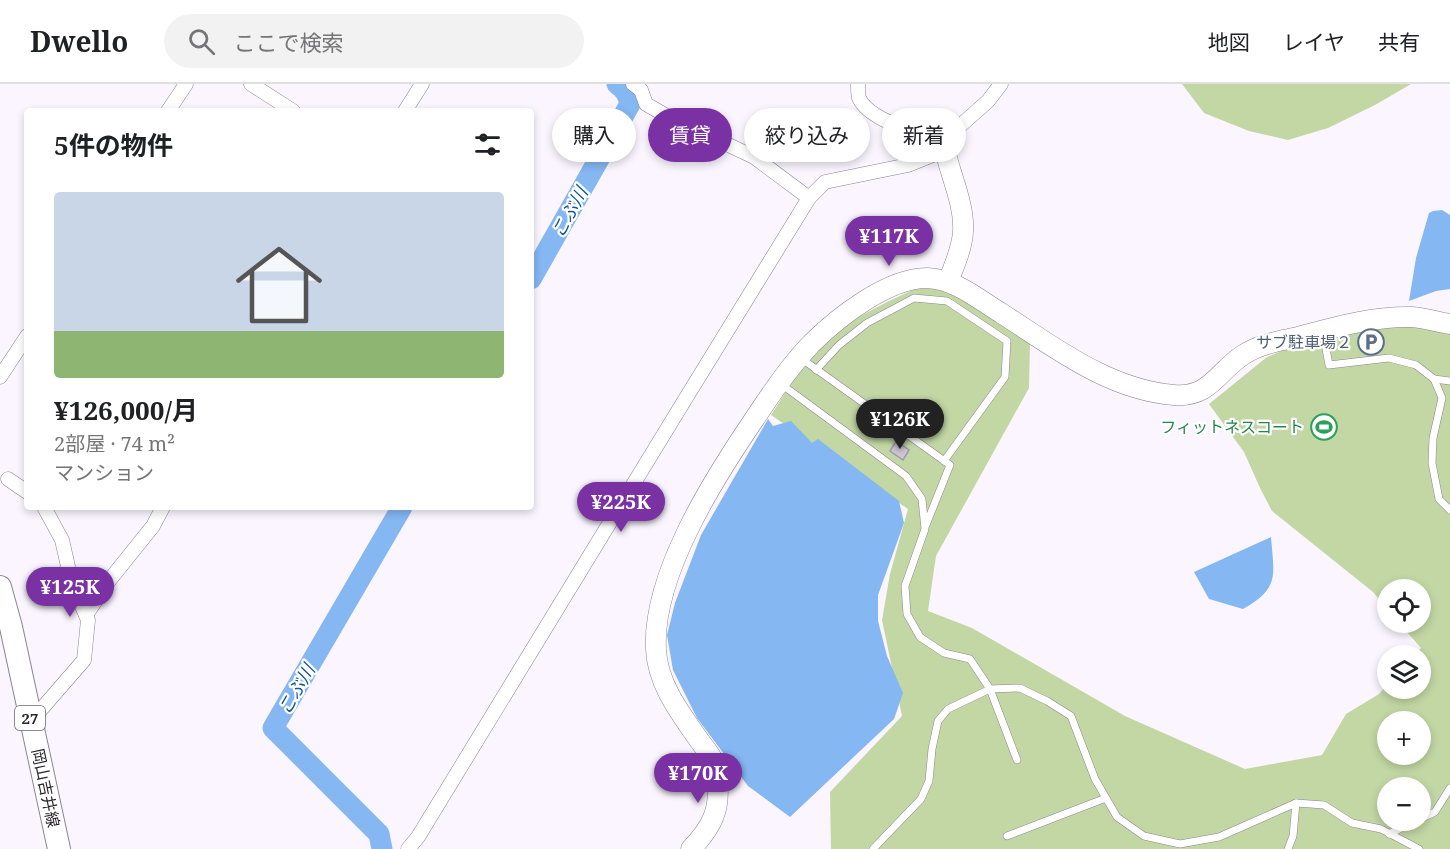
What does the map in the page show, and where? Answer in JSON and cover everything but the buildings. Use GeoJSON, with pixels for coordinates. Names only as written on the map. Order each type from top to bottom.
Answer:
{"type":"FeatureCollection","features":[{"type":"Feature","properties":{"kind":"main road","name":"岡山吉井線"},"geometry":{"type":"LineString","coordinates":[[0,587],[59,849]]}},
{"type":"Feature","properties":{"kind":"street"},"geometry":{"type":"LineString","coordinates":[[170,108],[186,84]]}},
{"type":"Feature","properties":{"kind":"street"},"geometry":{"type":"LineString","coordinates":[[251,84],[288,108]]}},
{"type":"Feature","properties":{"kind":"street"},"geometry":{"type":"LineString","coordinates":[[407,108],[422,84]]}},
{"type":"Feature","properties":{"kind":"street"},"geometry":{"type":"LineString","coordinates":[[858,84],[859,99],[882,117]]}},
{"type":"Feature","properties":{"kind":"street"},"geometry":{"type":"LineString","coordinates":[[966,124],[1001,84]]}},
{"type":"Feature","properties":{"kind":"street"},"geometry":{"type":"LineString","coordinates":[[639,86],[646,104],[754,157],[809,198]]}},
{"type":"Feature","properties":{"kind":"street"},"geometry":{"type":"LineString","coordinates":[[408,849],[418,837],[606,526],[809,198],[825,182],[914,162]]}},
{"type":"Feature","properties":{"kind":"street"},"geometry":{"type":"LineString","coordinates":[[948,162],[963,220],[963,235],[948,282]]}},
{"type":"Feature","properties":{"kind":"street"},"geometry":{"type":"LineString","coordinates":[[691,849],[710,823],[720,798],[715,764],[679,711],[663,681],[656,654],[655,629],[661,601],[679,550],[713,481],[779,382],[811,345],[838,320],[869,299],[901,282],[924,278],[948,282],[962,288],[1101,374],[1131,387],[1188,396],[1211,385],[1241,356],[1261,346],[1377,318],[1415,317],[1450,324]]}},
{"type":"Feature","properties":{"kind":"street"},"geometry":{"type":"LineString","coordinates":[[0,377],[24,341]]}},
{"type":"Feature","properties":{"kind":"street"},"geometry":{"type":"LineString","coordinates":[[8,478],[24,490]]}},
{"type":"Feature","properties":{"kind":"street"},"geometry":{"type":"LineString","coordinates":[[31,722],[84,660],[88,620],[72,584],[62,540],[46,510]]}},
{"type":"Feature","properties":{"kind":"street"},"geometry":{"type":"LineString","coordinates":[[86,615],[108,582],[153,526],[161,510]]}},
{"type":"Feature","properties":{"kind":"lane"},"geometry":{"type":"LineString","coordinates":[[816,370],[839,345],[867,323],[914,298],[947,301],[1007,341]]}},
{"type":"Feature","properties":{"kind":"lane"},"geometry":{"type":"LineString","coordinates":[[944,461],[1005,377],[1007,341],[1017,323]]}},
{"type":"Feature","properties":{"kind":"lane"},"geometry":{"type":"LineString","coordinates":[[1322,330],[1329,365],[1389,358],[1416,365],[1434,379],[1442,398],[1433,438],[1432,463],[1439,499],[1450,510]]}},
{"type":"Feature","properties":{"kind":"lane"},"geometry":{"type":"LineString","coordinates":[[800,358],[950,465],[905,586],[907,614],[920,637],[944,653],[970,659],[990,689],[1017,760]]}},
{"type":"Feature","properties":{"kind":"lane"},"geometry":{"type":"LineString","coordinates":[[1434,379],[1450,381]]}},
{"type":"Feature","properties":{"kind":"lane"},"geometry":{"type":"LineString","coordinates":[[779,382],[906,476],[922,499],[925,529]]}},
{"type":"Feature","properties":{"kind":"lane"},"geometry":{"type":"LineString","coordinates":[[873,849],[921,800],[929,781],[932,749],[938,722],[948,709],[990,689],[1020,688],[1047,700],[1071,716],[1095,779],[1117,817],[1144,836],[1180,844],[1219,837],[1296,802],[1324,805],[1352,823],[1380,829],[1419,849]]}},
{"type":"Feature","properties":{"kind":"lane"},"geometry":{"type":"LineString","coordinates":[[1431,814],[1435,812],[1450,788]]}},
{"type":"Feature","properties":{"kind":"lane"},"geometry":{"type":"LineString","coordinates":[[1007,836],[1106,798]]}},
{"type":"Feature","properties":{"kind":"lane"},"geometry":{"type":"LineString","coordinates":[[1288,849],[1293,836],[1296,802]]}},
{"type":"Feature","properties":{"kind":"lane"},"geometry":{"type":"LineString","coordinates":[[1389,834],[1395,831]]}},
{"type":"Feature","properties":{"kind":"green space"},"geometry":{"type":"Polygon","coordinates":[[[1182,84],[1411,84],[1328,128],[1288,140],[1249,131],[1204,113],[1182,84]]]}},
{"type":"Feature","properties":{"kind":"green space"},"geometry":{"type":"Polygon","coordinates":[[[919,287],[955,291],[1030,343],[1029,388],[936,556],[928,611],[972,628],[1125,716],[1245,769],[1322,755],[1346,714],[1377,695],[1377,699],[1431,699],[1431,645],[1418,645],[1408,633],[1431,633],[1431,579],[1377,579],[1377,597],[1272,511],[1244,452],[1209,404],[1267,357],[1311,339],[1369,324],[1413,324],[1450,330],[1450,849],[831,849],[830,792],[902,716],[882,620],[890,574],[908,509],[771,415],[802,369],[823,344],[845,326],[919,287]]]}},
{"type":"Feature","properties":{"kind":"water"},"geometry":{"type":"Polygon","coordinates":[[[1442,210],[1450,215],[1450,289],[1436,291],[1409,301],[1416,258],[1429,213],[1442,210]]]}},
{"type":"Feature","properties":{"kind":"water"},"geometry":{"type":"Polygon","coordinates":[[[768,419],[773,426],[791,421],[812,443],[818,439],[899,501],[904,523],[878,595],[878,621],[887,656],[903,693],[894,719],[790,817],[748,786],[697,718],[673,670],[667,635],[675,603],[701,535],[768,419]]]}},
{"type":"Feature","properties":{"kind":"water"},"geometry":{"type":"Polygon","coordinates":[[[1271,537],[1272,580],[1263,594],[1243,609],[1209,599],[1194,572],[1271,537]]]}},
{"type":"Feature","properties":{"kind":"waterway","name":"こぶ川"},"geometry":{"type":"LineString","coordinates":[[534,274],[630,104],[626,92],[617,84]]}},
{"type":"Feature","properties":{"kind":"waterway","name":"こぶ川"},"geometry":{"type":"LineString","coordinates":[[382,849],[379,834],[273,728],[400,510]]}},
{"type":"Feature","properties":{"kind":"place","name":"サブ駐車場２"},"geometry":{"type":"Point","coordinates":[1371,342]}},
{"type":"Feature","properties":{"kind":"place","name":"フィットネスコート"},"geometry":{"type":"Point","coordinates":[1324,427]}}]}
